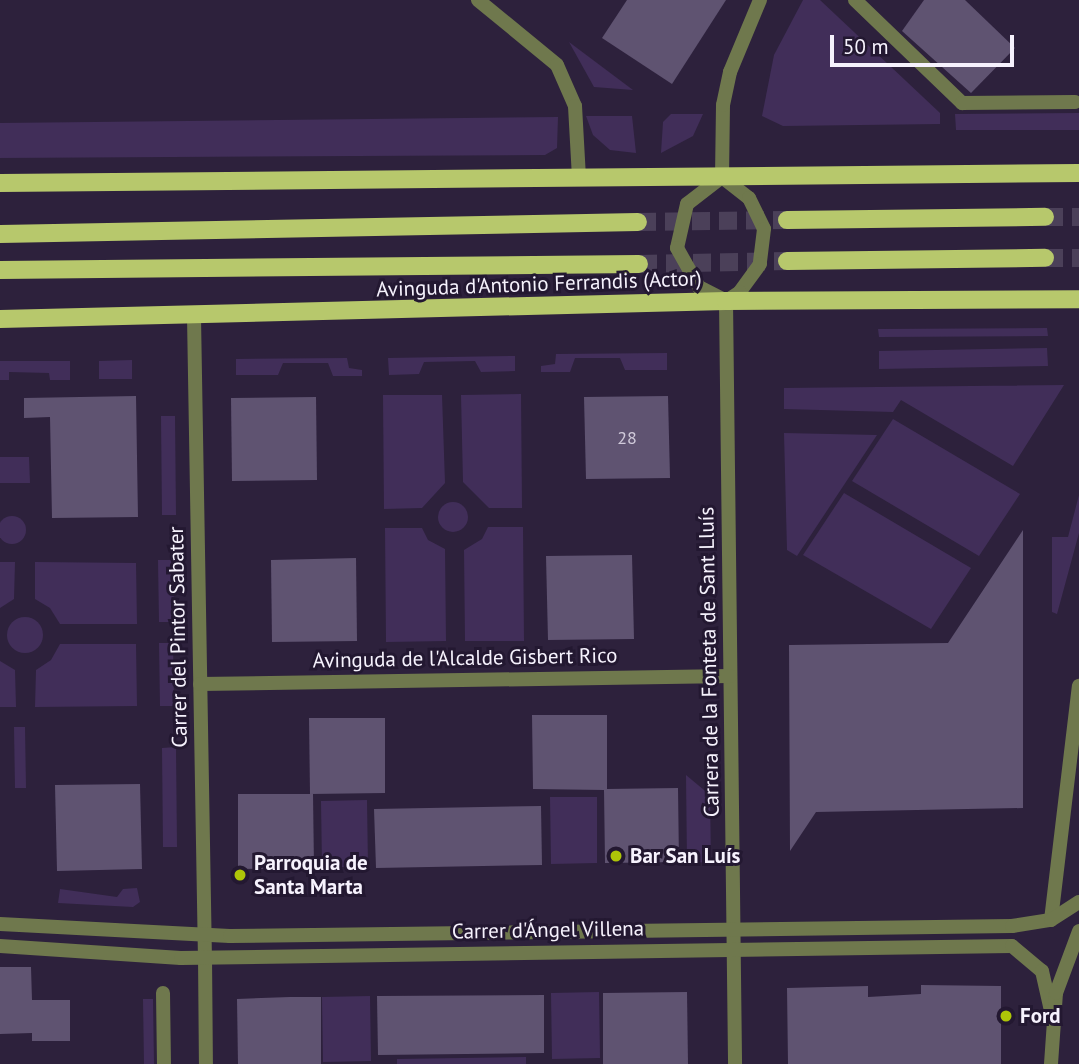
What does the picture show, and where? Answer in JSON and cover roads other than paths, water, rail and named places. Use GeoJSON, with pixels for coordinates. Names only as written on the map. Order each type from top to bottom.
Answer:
{"type":"FeatureCollection","features":[{"type":"Feature","properties":{"kind":"main road"},"geometry":{"type":"LineString","coordinates":[[0,183],[1079,173]]}},
{"type":"Feature","properties":{"kind":"main road"},"geometry":{"type":"LineString","coordinates":[[787,220],[1045,217]]}},
{"type":"Feature","properties":{"kind":"main road"},"geometry":{"type":"LineString","coordinates":[[0,234],[638,222]]}},
{"type":"Feature","properties":{"kind":"main road"},"geometry":{"type":"LineString","coordinates":[[787,261],[1045,258]]}},
{"type":"Feature","properties":{"kind":"main road","name":"Avinguda d'Antonio Ferrandis (Actor)"},"geometry":{"type":"LineString","coordinates":[[0,270],[639,264]]}},
{"type":"Feature","properties":{"kind":"main road","name":"Avinguda d'Antonio Ferrandis (Actor)"},"geometry":{"type":"LineString","coordinates":[[0,319],[194,317],[726,301],[1079,299]]}},
{"type":"Feature","properties":{"kind":"street"},"geometry":{"type":"LineString","coordinates":[[478,0],[557,65],[575,106],[579,177]]}},
{"type":"Feature","properties":{"kind":"street"},"geometry":{"type":"LineString","coordinates":[[722,177],[723,105],[730,72],[761,0]]}},
{"type":"Feature","properties":{"kind":"street"},"geometry":{"type":"LineString","coordinates":[[855,0],[962,103],[1075,102]]}},
{"type":"Feature","properties":{"kind":"street"},"geometry":{"type":"LineString","coordinates":[[722,177],[750,198],[764,238],[752,279],[726,301],[699,287],[677,248],[687,204],[722,177]]}},
{"type":"Feature","properties":{"kind":"street","name":"Carrera de la Fonteta de Sant Lluís"},"geometry":{"type":"LineString","coordinates":[[726,301],[735,1064]]}},
{"type":"Feature","properties":{"kind":"street","name":"Carrer del Pintor Sabater"},"geometry":{"type":"LineString","coordinates":[[194,317],[206,1064]]}},
{"type":"Feature","properties":{"kind":"street","name":"Avinguda de l'Alcalde Gisbert Rico"},"geometry":{"type":"LineString","coordinates":[[200,684],[730,676]]}},
{"type":"Feature","properties":{"kind":"street"},"geometry":{"type":"LineString","coordinates":[[1051,920],[1079,686]]}},
{"type":"Feature","properties":{"kind":"street","name":"Carrer d'Ángel Villena"},"geometry":{"type":"LineString","coordinates":[[0,924],[68,923],[205,936],[733,926],[1012,926],[1051,920],[1079,902]]}},
{"type":"Feature","properties":{"kind":"street"},"geometry":{"type":"LineString","coordinates":[[1051,1064],[1052,1015],[1079,931]]}},
{"type":"Feature","properties":{"kind":"street","name":"Carrer d'Ángel Villena"},"geometry":{"type":"LineString","coordinates":[[0,946],[205,957],[1012,946],[1042,971],[1052,1015]]}},
{"type":"Feature","properties":{"kind":"street"},"geometry":{"type":"LineString","coordinates":[[163,993],[163,1064]]}},
{"type":"Feature","properties":{"kind":"tunnel"},"geometry":{"type":"LineString","coordinates":[[1045,217],[1079,217]]}},
{"type":"Feature","properties":{"kind":"tunnel"},"geometry":{"type":"LineString","coordinates":[[638,222],[787,220]]}},
{"type":"Feature","properties":{"kind":"tunnel"},"geometry":{"type":"LineString","coordinates":[[1045,258],[1079,258]]}},
{"type":"Feature","properties":{"kind":"tunnel"},"geometry":{"type":"LineString","coordinates":[[639,264],[787,261]]}},
{"type":"Feature","properties":{"kind":"place","name":"Bar San Luís"},"geometry":{"type":"Point","coordinates":[616,856]}},
{"type":"Feature","properties":{"kind":"place","name":"Parroquia de Santa Marta"},"geometry":{"type":"Point","coordinates":[240,875]}},
{"type":"Feature","properties":{"kind":"place","name":"Ford"},"geometry":{"type":"Point","coordinates":[1006,1016]}}]}
